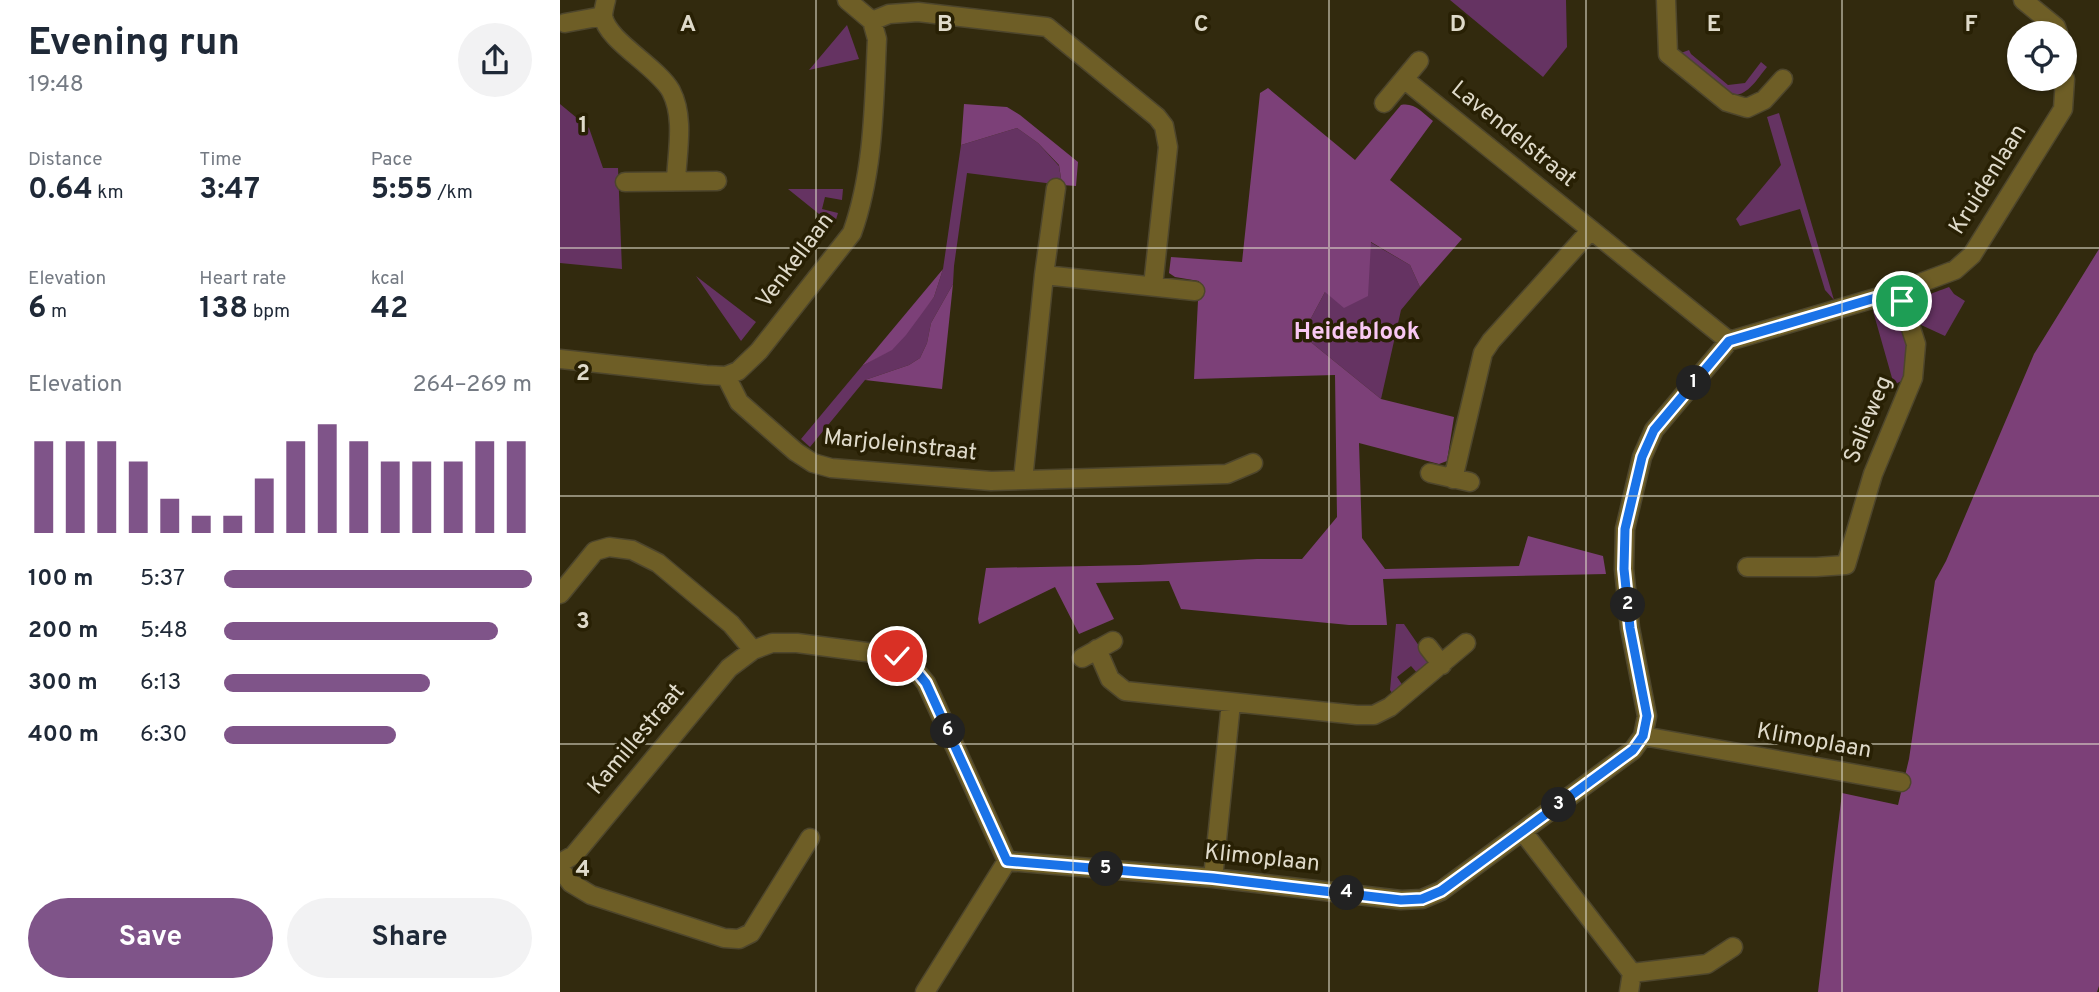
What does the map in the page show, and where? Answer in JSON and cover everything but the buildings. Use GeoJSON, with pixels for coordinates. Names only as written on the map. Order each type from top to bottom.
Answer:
{"type":"FeatureCollection","features":[{"type":"Feature","properties":{"kind":"street"},"geometry":{"type":"LineString","coordinates":[[848,0],[872,21],[890,14],[918,12],[1047,27],[1157,117],[1164,127],[1168,147],[1153,286]]}},
{"type":"Feature","properties":{"kind":"street"},"geometry":{"type":"LineString","coordinates":[[1666,0],[1668,54],[1727,102],[1747,108],[1764,100],[1783,79]]}},
{"type":"Feature","properties":{"kind":"street"},"geometry":{"type":"LineString","coordinates":[[2023,0],[2049,21]]}},
{"type":"Feature","properties":{"kind":"street"},"geometry":{"type":"LineString","coordinates":[[565,23],[605,8],[612,33],[662,78],[672,93],[679,118],[676,181]]}},
{"type":"Feature","properties":{"kind":"street","name":"Venkellaan"},"geometry":{"type":"LineString","coordinates":[[726,376],[738,371],[759,351],[852,233],[860,209],[868,161],[877,39],[872,21]]}},
{"type":"Feature","properties":{"kind":"street"},"geometry":{"type":"LineString","coordinates":[[1384,103],[1419,61]]}},
{"type":"Feature","properties":{"kind":"street","name":"Lavendelstraat"},"geometry":{"type":"LineString","coordinates":[[1404,79],[1729,341]]}},
{"type":"Feature","properties":{"kind":"street","name":"Kruidenlaan"},"geometry":{"type":"LineString","coordinates":[[1729,341],[1899,291],[1955,270],[1972,255],[2063,109],[2064,91]]}},
{"type":"Feature","properties":{"kind":"street"},"geometry":{"type":"LineString","coordinates":[[625,182],[717,181]]}},
{"type":"Feature","properties":{"kind":"street"},"geometry":{"type":"LineString","coordinates":[[1023,481],[1044,275],[1056,188]]}},
{"type":"Feature","properties":{"kind":"street"},"geometry":{"type":"LineString","coordinates":[[1430,473],[1462,481],[1483,353],[1591,230]]}},
{"type":"Feature","properties":{"kind":"street"},"geometry":{"type":"LineString","coordinates":[[1044,275],[1195,291]]}},
{"type":"Feature","properties":{"kind":"street","name":"Salieweg"},"geometry":{"type":"LineString","coordinates":[[1747,567],[1846,565],[1873,474],[1913,378],[1916,344],[1899,291]]}},
{"type":"Feature","properties":{"kind":"street"},"geometry":{"type":"LineString","coordinates":[[1643,736],[1647,716],[1629,616],[1624,569],[1625,529],[1642,457],[1654,430],[1729,341]]}},
{"type":"Feature","properties":{"kind":"street"},"geometry":{"type":"LineString","coordinates":[[560,359],[726,376]]}},
{"type":"Feature","properties":{"kind":"street","name":"Marjoleinstraat"},"geometry":{"type":"LineString","coordinates":[[726,376],[739,402],[796,452],[813,463],[831,468],[991,481],[1023,481],[1227,474],[1253,463]]}},
{"type":"Feature","properties":{"kind":"street"},"geometry":{"type":"LineString","coordinates":[[560,594],[595,551],[609,547],[632,550],[658,564],[731,625],[753,650]]}},
{"type":"Feature","properties":{"kind":"street","name":"Kamillestraat"},"geometry":{"type":"LineString","coordinates":[[560,863],[574,855],[729,668],[753,650],[772,643],[797,643],[897,656],[907,661],[926,683],[1007,861]]}},
{"type":"Feature","properties":{"kind":"street"},"geometry":{"type":"LineString","coordinates":[[1097,649],[1110,679],[1125,691],[1374,715],[1390,707],[1466,643]]}},
{"type":"Feature","properties":{"kind":"street"},"geometry":{"type":"LineString","coordinates":[[1428,646],[1442,665]]}},
{"type":"Feature","properties":{"kind":"street"},"geometry":{"type":"LineString","coordinates":[[1213,878],[1231,703]]}},
{"type":"Feature","properties":{"kind":"street","name":"Klimoplaan"},"geometry":{"type":"LineString","coordinates":[[1007,861],[1213,878],[1401,900],[1422,899],[1441,891],[1523,832],[1633,750],[1643,736],[1900,782]]}},
{"type":"Feature","properties":{"kind":"street"},"geometry":{"type":"LineString","coordinates":[[1523,832],[1632,973],[1629,992]]}},
{"type":"Feature","properties":{"kind":"street"},"geometry":{"type":"LineString","coordinates":[[560,869],[571,883],[591,895],[723,938],[739,939],[751,933],[810,838]]}},
{"type":"Feature","properties":{"kind":"street"},"geometry":{"type":"LineString","coordinates":[[925,992],[1007,861]]}},
{"type":"Feature","properties":{"kind":"street"},"geometry":{"type":"LineString","coordinates":[[1632,973],[1707,964],[1733,947]]}},
{"type":"Feature","properties":{"kind":"shaded area"},"geometry":{"type":"Polygon","coordinates":[[[1450,0],[1566,0],[1567,47],[1543,77],[1450,0]]]}},
{"type":"Feature","properties":{"kind":"shaded area"},"geometry":{"type":"Polygon","coordinates":[[[847,25],[859,59],[809,70],[847,25]]]}},
{"type":"Feature","properties":{"kind":"shaded area"},"geometry":{"type":"Polygon","coordinates":[[[1689,50],[1728,85],[1745,83],[1761,62],[1767,67],[1745,92],[1727,94],[1684,59],[1681,53],[1689,50]]]}},
{"type":"Feature","properties":{"kind":"shaded area"},"geometry":{"type":"Polygon","coordinates":[[[1268,88],[1355,160],[1401,105],[1410,105],[1422,112],[1433,121],[1390,180],[1462,239],[1420,287],[1410,265],[1371,242],[1368,296],[1344,308],[1325,292],[1302,335],[1381,399],[1454,417],[1447,461],[1439,464],[1359,443],[1362,538],[1385,569],[1519,566],[1528,536],[1603,556],[1606,574],[1383,579],[1387,625],[1349,625],[1181,609],[1169,581],[1096,583],[1114,619],[1079,634],[1055,587],[979,624],[986,568],[1302,559],[1337,517],[1335,375],[1194,379],[1199,281],[1175,277],[1169,273],[1171,257],[1242,262],[1260,93],[1268,88]]]}},
{"type":"Feature","properties":{"kind":"shaded area"},"geometry":{"type":"Polygon","coordinates":[[[560,104],[589,128],[603,168],[618,168],[622,269],[560,263],[560,104]]]}},
{"type":"Feature","properties":{"kind":"shaded area"},"geometry":{"type":"Polygon","coordinates":[[[964,104],[1007,107],[1020,115],[1078,162],[1076,186],[1062,185],[1059,165],[1038,143],[1017,128],[961,145],[964,104]]]}},
{"type":"Feature","properties":{"kind":"shaded area"},"geometry":{"type":"Polygon","coordinates":[[[1779,113],[1834,300],[1825,290],[1800,209],[1740,226],[1736,219],[1781,165],[1767,117],[1779,113]]]}},
{"type":"Feature","properties":{"kind":"shaded area"},"geometry":{"type":"Polygon","coordinates":[[[1017,128],[1038,143],[1059,166],[1062,185],[967,173],[953,284],[931,323],[927,343],[920,358],[909,365],[865,380],[810,447],[801,439],[862,366],[892,349],[934,297],[943,269],[961,145],[1017,128]]]}},
{"type":"Feature","properties":{"kind":"shaded area"},"geometry":{"type":"Polygon","coordinates":[[[788,189],[843,189],[842,200],[825,197],[822,209],[838,213],[834,226],[788,189]]]}},
{"type":"Feature","properties":{"kind":"shaded area"},"geometry":{"type":"Polygon","coordinates":[[[1370,242],[1410,265],[1420,287],[1401,310],[1381,399],[1302,335],[1325,292],[1370,242]]]}},
{"type":"Feature","properties":{"kind":"shaded area"},"geometry":{"type":"Polygon","coordinates":[[[2099,249],[2097,992],[1818,992],[1842,793],[1898,805],[1909,759],[1935,581],[2034,354],[2099,249]]]}},
{"type":"Feature","properties":{"kind":"shaded area"},"geometry":{"type":"Polygon","coordinates":[[[943,269],[934,297],[906,335],[892,350],[862,366],[943,269]]]}},
{"type":"Feature","properties":{"kind":"shaded area"},"geometry":{"type":"Polygon","coordinates":[[[696,276],[756,322],[741,341],[696,276]]]}},
{"type":"Feature","properties":{"kind":"shaded area"},"geometry":{"type":"Polygon","coordinates":[[[953,284],[942,389],[865,380],[909,365],[920,358],[927,343],[931,323],[953,284]]]}},
{"type":"Feature","properties":{"kind":"shaded area"},"geometry":{"type":"Polygon","coordinates":[[[1949,287],[1965,301],[1945,336],[1919,324],[1917,308],[1922,298],[1949,287]]]}},
{"type":"Feature","properties":{"kind":"shaded area"},"geometry":{"type":"Polygon","coordinates":[[[1887,307],[1893,311],[1905,333],[1909,358],[1901,381],[1894,385],[1873,311],[1887,307]]]}},
{"type":"Feature","properties":{"kind":"shaded area"},"geometry":{"type":"Polygon","coordinates":[[[1396,624],[1404,624],[1428,659],[1425,669],[1418,674],[1411,666],[1397,677],[1403,686],[1393,694],[1390,690],[1396,624]]]}},
{"type":"Feature","properties":{"kind":"district","name":"Heideblook"},"geometry":{"type":"Point","coordinates":[1357,333]}},
{"type":"Feature","properties":{"kind":"route"},"geometry":{"type":"LineString","coordinates":[[897,656],[907,661],[926,683],[1007,861],[1213,878],[1401,900],[1422,899],[1441,891],[1523,832],[1633,750],[1643,736],[1647,716],[1630,628],[1624,569],[1625,529],[1642,457],[1654,430],[1729,341],[1899,291],[1902,301]]}}]}
